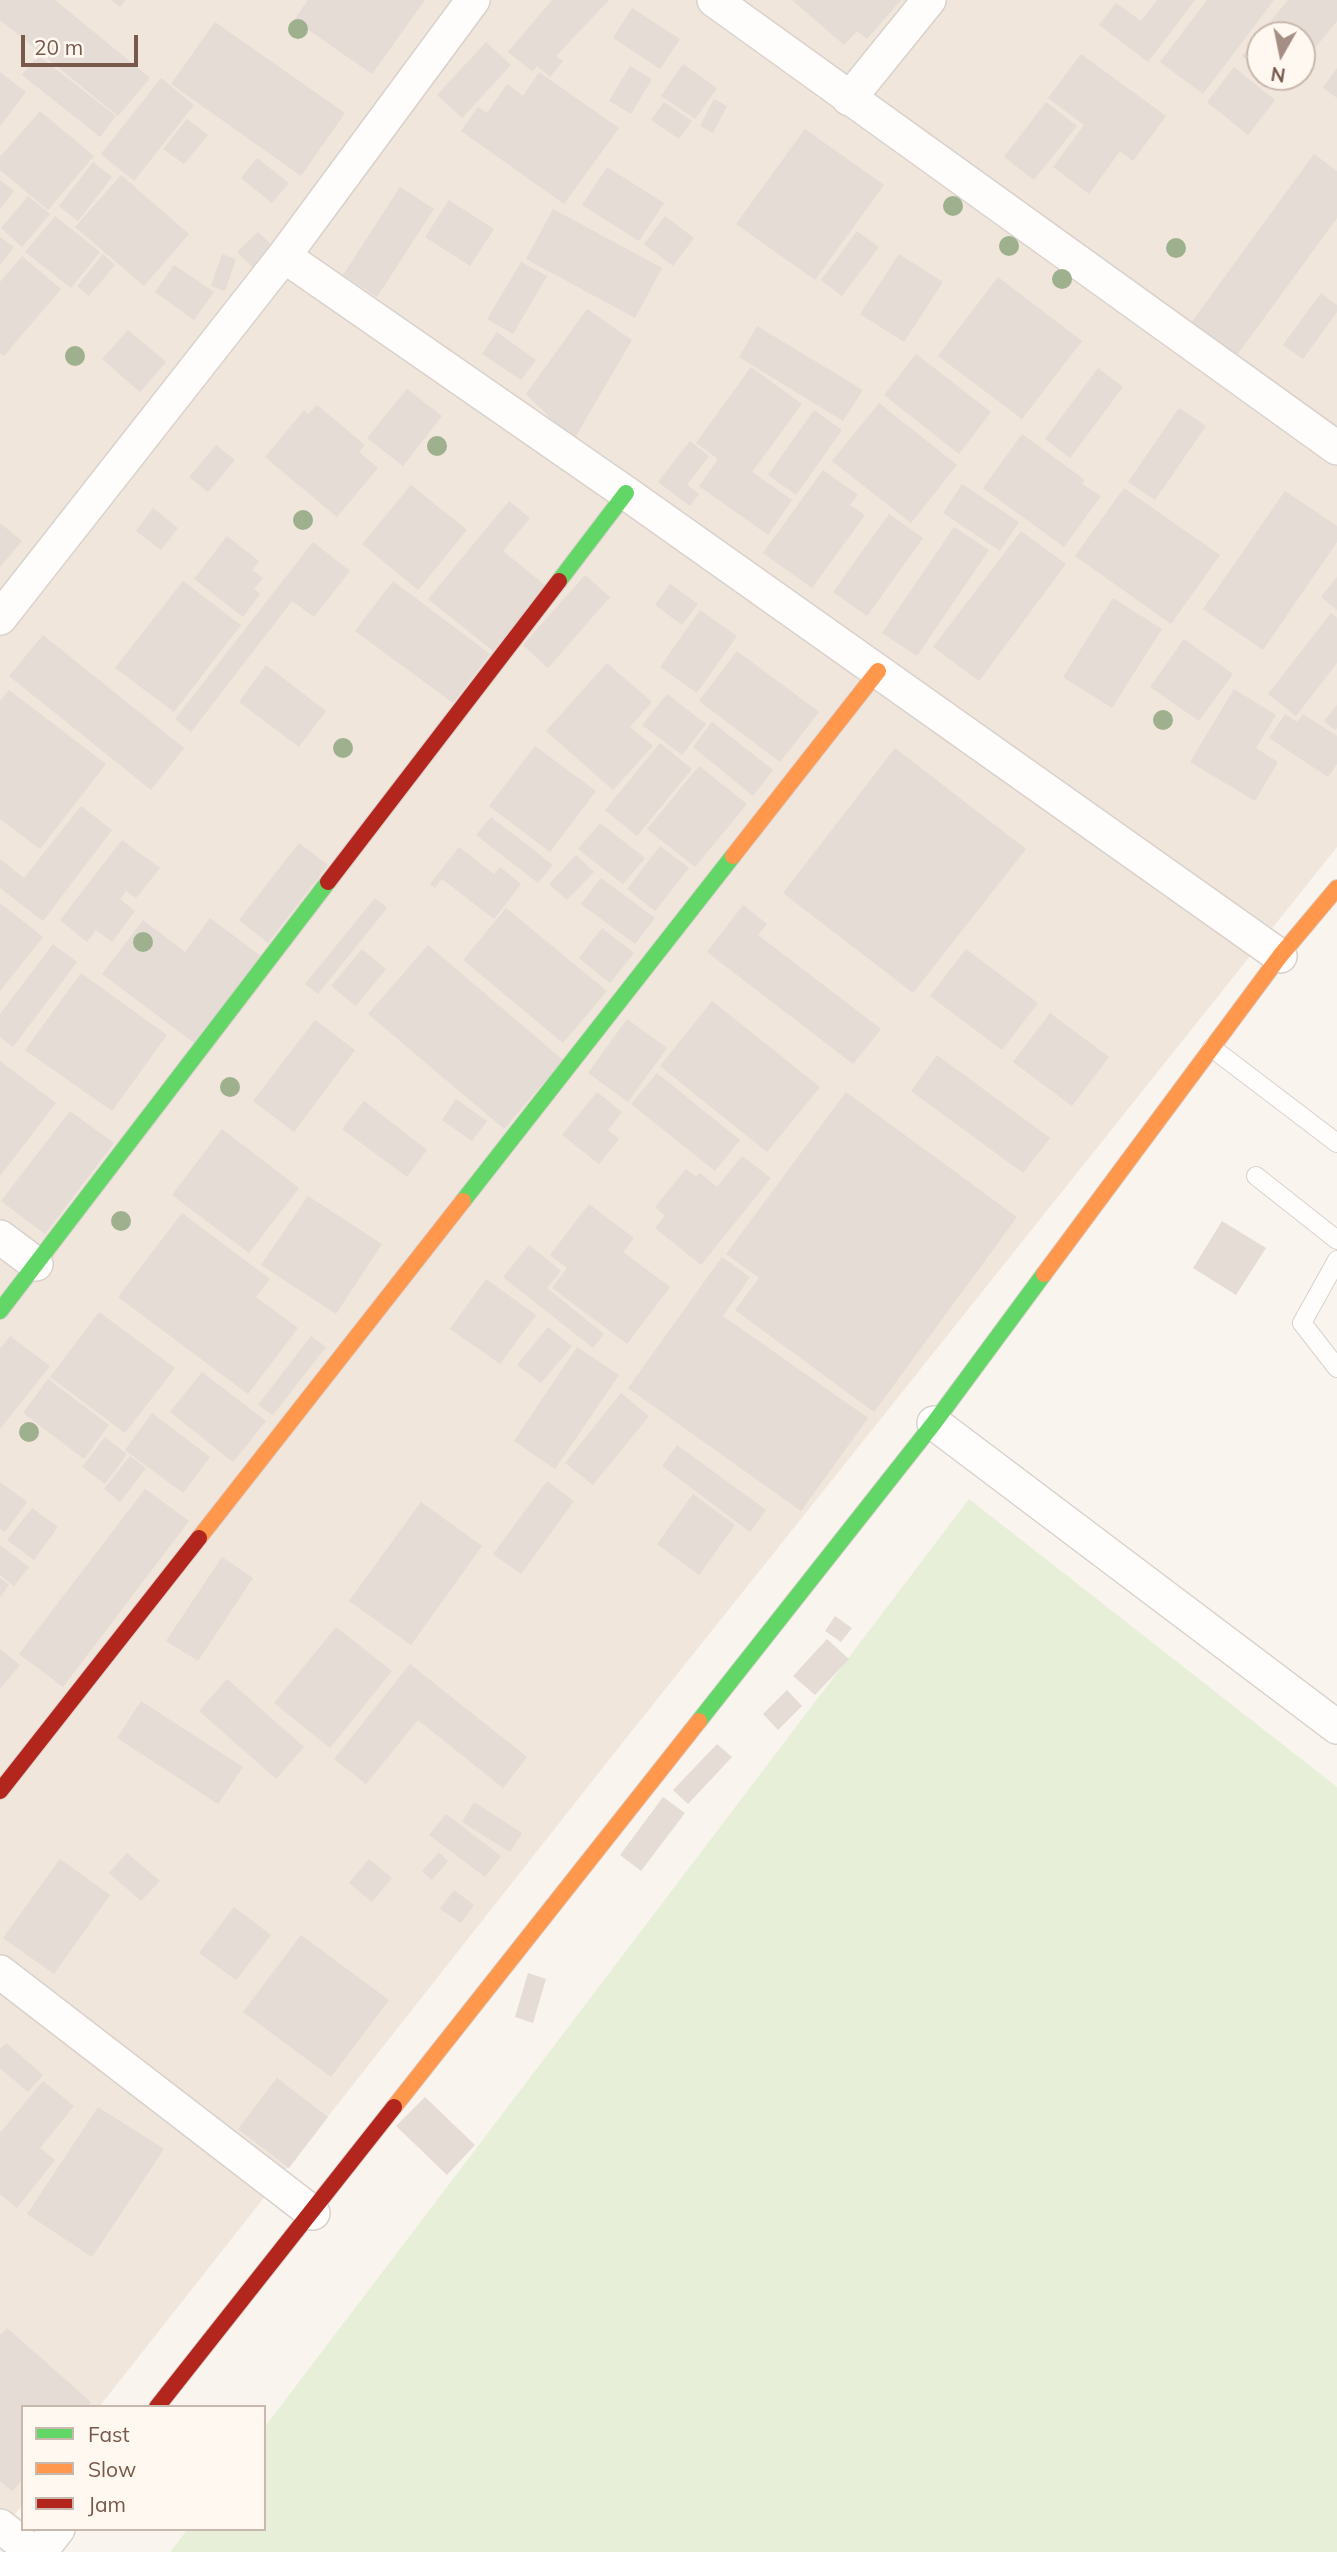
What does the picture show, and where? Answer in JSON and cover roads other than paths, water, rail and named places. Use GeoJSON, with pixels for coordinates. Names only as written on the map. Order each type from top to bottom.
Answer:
{"type":"FeatureCollection","features":[{"type":"Feature","properties":{"kind":"street"},"geometry":{"type":"LineString","coordinates":[[0,618],[284,256],[473,0]]}},
{"type":"Feature","properties":{"kind":"street"},"geometry":{"type":"LineString","coordinates":[[714,0],[1337,448]]}},
{"type":"Feature","properties":{"kind":"street"},"geometry":{"type":"LineString","coordinates":[[849,99],[929,0]]}},
{"type":"Feature","properties":{"kind":"street"},"geometry":{"type":"LineString","coordinates":[[284,256],[626,493],[1279,956]]}},
{"type":"Feature","properties":{"kind":"street"},"geometry":{"type":"LineString","coordinates":[[0,1311],[626,493]]}},
{"type":"Feature","properties":{"kind":"street"},"geometry":{"type":"LineString","coordinates":[[0,1791],[878,671]]}},
{"type":"Feature","properties":{"kind":"street"},"geometry":{"type":"LineString","coordinates":[[159,2405],[313,2213],[934,1423],[1279,956],[1337,888]]}},
{"type":"Feature","properties":{"kind":"street"},"geometry":{"type":"LineString","coordinates":[[0,1237],[36,1264]]}},
{"type":"Feature","properties":{"kind":"street"},"geometry":{"type":"LineString","coordinates":[[934,1423],[1337,1727]]}},
{"type":"Feature","properties":{"kind":"street"},"geometry":{"type":"LineString","coordinates":[[0,1972],[313,2213]]}},
{"type":"Feature","properties":{"kind":"street"},"geometry":{"type":"LineString","coordinates":[[0,2526],[33,2552]]}},
{"type":"Feature","properties":{"kind":"street"},"geometry":{"type":"LineString","coordinates":[[40,2552],[56,2531]]}},
{"type":"Feature","properties":{"kind":"lane"},"geometry":{"type":"LineString","coordinates":[[1212,1048],[1337,1143]]}},
{"type":"Feature","properties":{"kind":"lane"},"geometry":{"type":"LineString","coordinates":[[1256,1176],[1337,1240]]}},
{"type":"Feature","properties":{"kind":"lane"},"geometry":{"type":"LineString","coordinates":[[1337,1260],[1302,1323],[1337,1368]]}}]}
